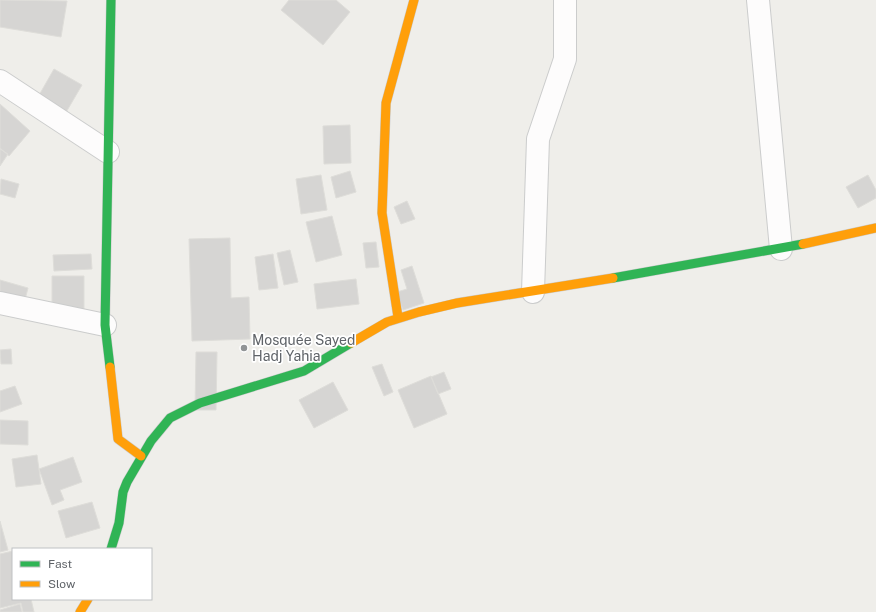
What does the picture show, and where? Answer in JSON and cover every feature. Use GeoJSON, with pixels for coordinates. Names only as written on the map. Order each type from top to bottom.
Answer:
{"type":"FeatureCollection","features":[{"type":"Feature","properties":{"kind":"street"},"geometry":{"type":"LineString","coordinates":[[111,0],[104,325],[118,438],[141,456]]}},
{"type":"Feature","properties":{"kind":"street"},"geometry":{"type":"LineString","coordinates":[[398,318],[382,213],[386,103],[414,0]]}},
{"type":"Feature","properties":{"kind":"street"},"geometry":{"type":"LineString","coordinates":[[533,292],[538,139],[565,58],[566,0]]}},
{"type":"Feature","properties":{"kind":"street"},"geometry":{"type":"LineString","coordinates":[[758,0],[781,249]]}},
{"type":"Feature","properties":{"kind":"street"},"geometry":{"type":"LineString","coordinates":[[0,81],[108,152]]}},
{"type":"Feature","properties":{"kind":"street"},"geometry":{"type":"LineString","coordinates":[[111,548],[121,517],[124,490],[141,456],[169,419],[202,402],[268,384],[305,371],[348,347],[375,328],[398,318],[438,306],[533,292],[781,249],[876,228]]}},
{"type":"Feature","properties":{"kind":"street"},"geometry":{"type":"LineString","coordinates":[[0,303],[104,325]]}},
{"type":"Feature","properties":{"kind":"street"},"geometry":{"type":"LineString","coordinates":[[80,612],[87,600]]}},
{"type":"Feature","properties":{"kind":"building"},"geometry":{"type":"Polygon","coordinates":[[[0,0],[67,1],[61,37],[0,27],[0,0]]]}},
{"type":"Feature","properties":{"kind":"building"},"geometry":{"type":"Polygon","coordinates":[[[289,0],[336,0],[350,12],[323,45],[281,10],[289,0]]]}},
{"type":"Feature","properties":{"kind":"building"},"geometry":{"type":"Polygon","coordinates":[[[54,69],[82,85],[58,126],[30,111],[54,69]]]}},
{"type":"Feature","properties":{"kind":"building"},"geometry":{"type":"Polygon","coordinates":[[[0,104],[30,131],[9,156],[0,148],[0,104]]]}},
{"type":"Feature","properties":{"kind":"building"},"geometry":{"type":"Polygon","coordinates":[[[350,125],[351,163],[324,164],[323,126],[350,125]]]}},
{"type":"Feature","properties":{"kind":"building"},"geometry":{"type":"Polygon","coordinates":[[[0,149],[8,154],[0,166],[0,149]]]}},
{"type":"Feature","properties":{"kind":"building"},"geometry":{"type":"Polygon","coordinates":[[[350,171],[356,192],[336,198],[331,177],[350,171]]]}},
{"type":"Feature","properties":{"kind":"building"},"geometry":{"type":"Polygon","coordinates":[[[321,175],[327,210],[301,214],[296,179],[321,175]]]}},
{"type":"Feature","properties":{"kind":"building"},"geometry":{"type":"Polygon","coordinates":[[[868,175],[876,190],[876,198],[858,208],[846,187],[868,175]]]}},
{"type":"Feature","properties":{"kind":"building"},"geometry":{"type":"Polygon","coordinates":[[[1,179],[19,184],[15,198],[0,194],[1,179]]]}},
{"type":"Feature","properties":{"kind":"building"},"geometry":{"type":"Polygon","coordinates":[[[407,201],[415,219],[401,224],[394,207],[407,201]]]}},
{"type":"Feature","properties":{"kind":"building"},"geometry":{"type":"Polygon","coordinates":[[[332,216],[342,255],[316,262],[306,222],[332,216]]]}},
{"type":"Feature","properties":{"kind":"building"},"geometry":{"type":"Polygon","coordinates":[[[230,238],[231,298],[249,297],[250,339],[192,341],[189,239],[230,238]]]}},
{"type":"Feature","properties":{"kind":"building"},"geometry":{"type":"Polygon","coordinates":[[[376,242],[379,267],[366,268],[363,243],[376,242]]]}},
{"type":"Feature","properties":{"kind":"building"},"geometry":{"type":"Polygon","coordinates":[[[290,250],[298,282],[284,285],[277,253],[290,250]]]}},
{"type":"Feature","properties":{"kind":"building"},"geometry":{"type":"Polygon","coordinates":[[[91,254],[92,269],[54,271],[53,255],[91,254]]]}},
{"type":"Feature","properties":{"kind":"building"},"geometry":{"type":"Polygon","coordinates":[[[273,254],[278,288],[259,290],[255,257],[273,254]]]}},
{"type":"Feature","properties":{"kind":"building"},"geometry":{"type":"Polygon","coordinates":[[[412,266],[424,303],[403,310],[397,292],[407,289],[401,270],[412,266]]]}},
{"type":"Feature","properties":{"kind":"building"},"geometry":{"type":"Polygon","coordinates":[[[52,276],[84,276],[84,317],[52,317],[52,276]]]}},
{"type":"Feature","properties":{"kind":"building"},"geometry":{"type":"Polygon","coordinates":[[[356,279],[359,304],[317,309],[314,284],[356,279]]]}},
{"type":"Feature","properties":{"kind":"building"},"geometry":{"type":"Polygon","coordinates":[[[0,280],[28,288],[21,315],[0,310],[0,280]]]}},
{"type":"Feature","properties":{"kind":"building"},"geometry":{"type":"Polygon","coordinates":[[[11,349],[12,364],[1,364],[0,350],[11,349]]]}},
{"type":"Feature","properties":{"kind":"building"},"geometry":{"type":"Polygon","coordinates":[[[196,352],[217,352],[216,410],[195,410],[196,352]]]}},
{"type":"Feature","properties":{"kind":"building"},"geometry":{"type":"Polygon","coordinates":[[[382,364],[393,392],[384,396],[372,367],[382,364]]]}},
{"type":"Feature","properties":{"kind":"building"},"geometry":{"type":"Polygon","coordinates":[[[444,372],[451,389],[438,394],[431,377],[444,372]]]}},
{"type":"Feature","properties":{"kind":"building"},"geometry":{"type":"Polygon","coordinates":[[[431,376],[447,414],[414,428],[398,390],[431,376]]]}},
{"type":"Feature","properties":{"kind":"building"},"geometry":{"type":"Polygon","coordinates":[[[333,382],[348,410],[314,428],[299,400],[333,382]]]}},
{"type":"Feature","properties":{"kind":"building"},"geometry":{"type":"Polygon","coordinates":[[[15,386],[22,404],[0,412],[0,391],[15,386]]]}},
{"type":"Feature","properties":{"kind":"building"},"geometry":{"type":"Polygon","coordinates":[[[0,420],[28,421],[28,445],[0,444],[0,420]]]}},
{"type":"Feature","properties":{"kind":"building"},"geometry":{"type":"Polygon","coordinates":[[[37,455],[41,484],[16,487],[12,459],[37,455]]]}},
{"type":"Feature","properties":{"kind":"building"},"geometry":{"type":"Polygon","coordinates":[[[73,457],[82,482],[60,490],[64,500],[52,505],[39,469],[73,457]]]}},
{"type":"Feature","properties":{"kind":"building"},"geometry":{"type":"Polygon","coordinates":[[[92,502],[100,528],[66,538],[58,511],[92,502]]]}},
{"type":"Feature","properties":{"kind":"building"},"geometry":{"type":"Polygon","coordinates":[[[0,521],[8,550],[0,552],[0,521]]]}},
{"type":"Feature","properties":{"kind":"building"},"geometry":{"type":"Polygon","coordinates":[[[12,551],[12,600],[31,600],[34,612],[23,612],[21,603],[0,608],[0,554],[12,551]]]}},
{"type":"Feature","properties":{"kind":"building"},"geometry":{"type":"Polygon","coordinates":[[[20,604],[22,612],[0,612],[0,610],[20,604]]]}},
{"type":"Feature","properties":{"kind":"traffic: fast"},"geometry":{"type":"LineString","coordinates":[[110,367],[105,325],[111,0]]}},
{"type":"Feature","properties":{"kind":"traffic: fast"},"geometry":{"type":"LineString","coordinates":[[613,278],[803,244]]}},
{"type":"Feature","properties":{"kind":"traffic: fast"},"geometry":{"type":"LineString","coordinates":[[111,548],[119,523],[123,492],[127,482],[151,441],[170,418],[200,403],[304,371],[351,343]]}},
{"type":"Feature","properties":{"kind":"traffic: slow"},"geometry":{"type":"LineString","coordinates":[[398,317],[382,213],[386,103],[414,0]]}},
{"type":"Feature","properties":{"kind":"traffic: slow"},"geometry":{"type":"LineString","coordinates":[[803,244],[876,228]]}},
{"type":"Feature","properties":{"kind":"traffic: slow"},"geometry":{"type":"LineString","coordinates":[[351,343],[387,322],[419,312],[457,303],[613,278]]}},
{"type":"Feature","properties":{"kind":"traffic: slow"},"geometry":{"type":"LineString","coordinates":[[110,367],[118,439],[141,456]]}},
{"type":"Feature","properties":{"kind":"traffic: slow"},"geometry":{"type":"LineString","coordinates":[[80,612],[87,600]]}},
{"type":"Feature","properties":{"kind":"place","name":"Mosquée Sayed Hadj Yahia"},"geometry":{"type":"Point","coordinates":[244,348]}}]}
